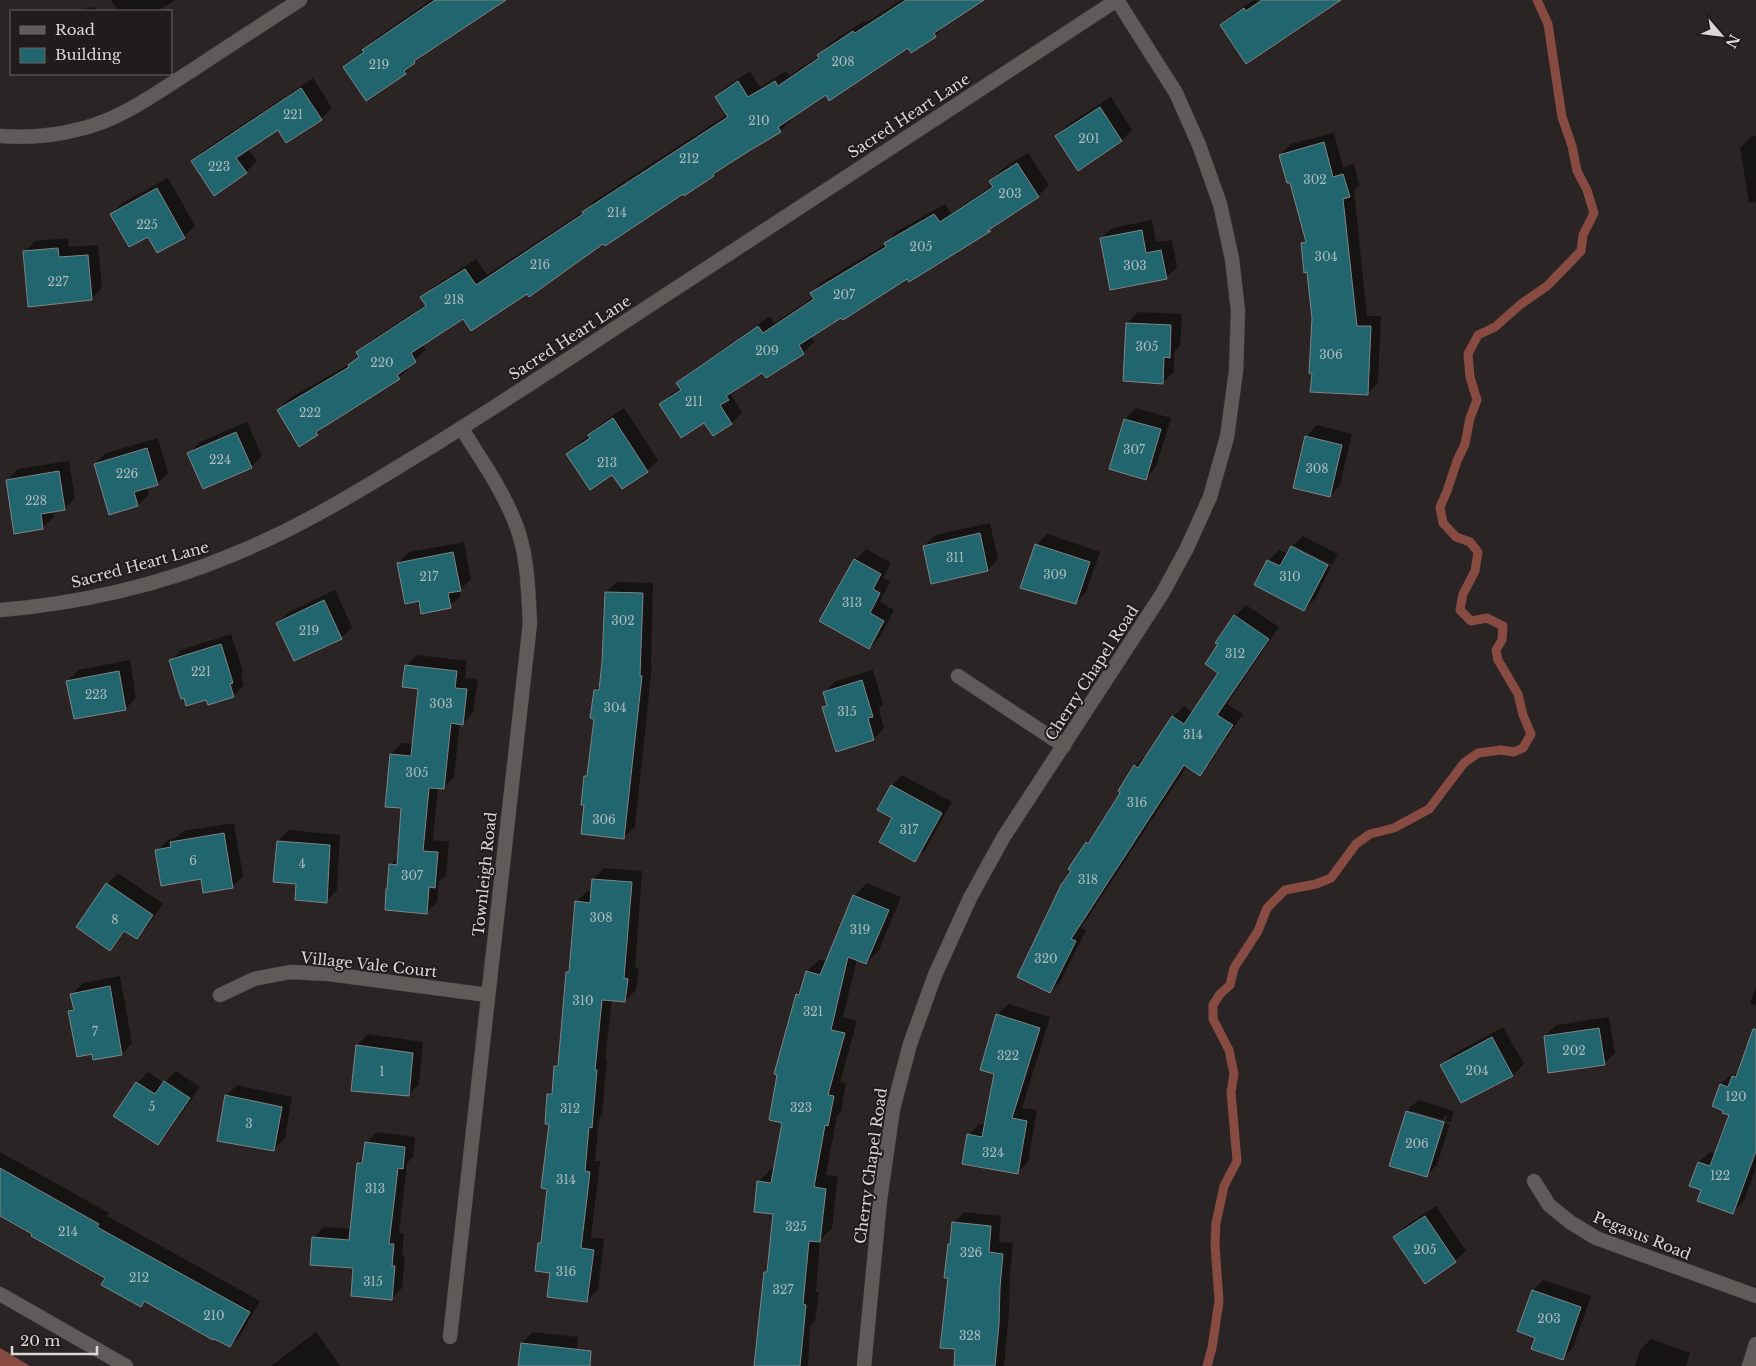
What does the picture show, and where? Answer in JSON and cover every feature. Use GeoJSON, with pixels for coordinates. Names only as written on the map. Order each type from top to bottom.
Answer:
{"type":"FeatureCollection","features":[{"type":"Feature","properties":{"kind":"street"},"geometry":{"type":"LineString","coordinates":[[0,136],[19,137],[52,134],[81,129],[115,117],[146,100],[300,0]]}},
{"type":"Feature","properties":{"kind":"street","name":"Sacred Heart Lane"},"geometry":{"type":"LineString","coordinates":[[0,610],[68,601],[120,590],[175,575],[230,556],[286,531],[334,506],[462,429],[1117,0]]}},
{"type":"Feature","properties":{"kind":"street","name":"Cherry Chapel Road"},"geometry":{"type":"LineString","coordinates":[[864,1366],[880,1200],[893,1109],[910,1044],[935,975],[970,898],[1003,838],[1162,594],[1187,548],[1210,497],[1227,437],[1236,371],[1238,310],[1232,259],[1220,204],[1200,145],[1176,93],[1117,0]]}},
{"type":"Feature","properties":{"kind":"street","name":"Townleigh Road"},"geometry":{"type":"LineString","coordinates":[[450,1337],[530,623],[527,572],[517,526],[500,489],[462,429]]}},
{"type":"Feature","properties":{"kind":"street"},"geometry":{"type":"LineString","coordinates":[[958,676],[1064,746]]}},
{"type":"Feature","properties":{"kind":"street","name":"Village Vale Court"},"geometry":{"type":"LineString","coordinates":[[220,995],[254,979],[290,972],[329,974],[488,995]]}},
{"type":"Feature","properties":{"kind":"street","name":"Pegasus Road"},"geometry":{"type":"LineString","coordinates":[[1534,1180],[1549,1205],[1570,1222],[1596,1238],[1756,1296]]}},
{"type":"Feature","properties":{"kind":"street"},"geometry":{"type":"LineString","coordinates":[[0,1294],[126,1366]]}},
{"type":"Feature","properties":{"kind":"street"},"geometry":{"type":"LineString","coordinates":[[1748,1366],[1756,1344]]}},
{"type":"Feature","properties":{"kind":"shaded area"},"geometry":{"type":"Polygon","coordinates":[[[0,1348],[30,1366],[0,1366],[0,1348]]]}},
{"type":"Feature","properties":{"kind":"building"},"geometry":{"type":"Polygon","coordinates":[[[435,0],[506,0],[414,61],[415,63],[404,71],[406,74],[366,101],[343,67],[364,52],[362,50],[435,0]]]}},
{"type":"Feature","properties":{"kind":"building"},"geometry":{"type":"Polygon","coordinates":[[[906,0],[984,0],[934,33],[936,37],[911,53],[908,48],[829,101],[826,95],[778,127],[781,132],[713,174],[714,176],[684,196],[683,194],[605,246],[603,244],[529,297],[527,294],[471,331],[463,319],[411,353],[416,362],[397,375],[400,379],[316,432],[318,435],[299,447],[277,410],[349,367],[348,365],[359,357],[356,352],[426,306],[420,297],[465,269],[476,285],[583,214],[582,212],[728,117],[715,97],[738,81],[748,97],[775,81],[778,86],[819,58],[817,55],[906,0]]]}},
{"type":"Feature","properties":{"kind":"building"},"geometry":{"type":"Polygon","coordinates":[[[1262,0],[1341,0],[1246,64],[1220,25],[1244,8],[1246,11],[1262,0]]]}},
{"type":"Feature","properties":{"kind":"building"},"geometry":{"type":"Polygon","coordinates":[[[301,88],[322,120],[286,143],[278,130],[236,158],[247,173],[214,196],[191,161],[301,88]]]}},
{"type":"Feature","properties":{"kind":"building"},"geometry":{"type":"Polygon","coordinates":[[[1100,107],[1122,141],[1078,171],[1055,136],[1100,107]]]}},
{"type":"Feature","properties":{"kind":"building"},"geometry":{"type":"Polygon","coordinates":[[[1324,142],[1333,177],[1343,174],[1350,197],[1343,199],[1357,326],[1371,326],[1368,395],[1310,392],[1312,374],[1309,373],[1312,318],[1307,272],[1304,273],[1301,243],[1306,242],[1290,183],[1287,183],[1279,155],[1324,142]]]}},
{"type":"Feature","properties":{"kind":"building"},"geometry":{"type":"Polygon","coordinates":[[[1017,163],[1039,197],[987,231],[991,231],[909,282],[907,279],[843,320],[841,318],[799,345],[804,354],[766,378],[762,373],[726,396],[729,400],[720,405],[732,424],[713,436],[704,423],[681,438],[659,404],[681,390],[676,383],[758,326],[763,333],[814,299],[810,293],[886,247],[884,243],[934,214],[940,222],[993,187],[989,181],[1017,163]]]}},
{"type":"Feature","properties":{"kind":"building"},"geometry":{"type":"Polygon","coordinates":[[[157,188],[185,238],[157,253],[148,237],[129,247],[110,214],[157,188]]]}},
{"type":"Feature","properties":{"kind":"building"},"geometry":{"type":"Polygon","coordinates":[[[1142,230],[1146,253],[1161,250],[1167,279],[1110,290],[1100,238],[1142,230]]]}},
{"type":"Feature","properties":{"kind":"building"},"geometry":{"type":"Polygon","coordinates":[[[58,248],[59,257],[88,255],[92,300],[28,307],[23,251],[58,248]]]}},
{"type":"Feature","properties":{"kind":"building"},"geometry":{"type":"Polygon","coordinates":[[[1126,323],[1171,325],[1170,358],[1164,357],[1163,384],[1123,381],[1126,323]]]}},
{"type":"Feature","properties":{"kind":"building"},"geometry":{"type":"Polygon","coordinates":[[[613,418],[648,472],[622,489],[612,475],[590,490],[566,454],[590,438],[588,435],[613,418]]]}},
{"type":"Feature","properties":{"kind":"building"},"geometry":{"type":"Polygon","coordinates":[[[1124,419],[1161,429],[1146,480],[1109,469],[1124,419]]]}},
{"type":"Feature","properties":{"kind":"building"},"geometry":{"type":"Polygon","coordinates":[[[236,432],[252,468],[203,489],[187,453],[236,432]]]}},
{"type":"Feature","properties":{"kind":"building"},"geometry":{"type":"Polygon","coordinates":[[[1305,436],[1342,445],[1330,497],[1293,488],[1305,436]]]}},
{"type":"Feature","properties":{"kind":"building"},"geometry":{"type":"Polygon","coordinates":[[[147,448],[158,485],[134,492],[138,506],[109,515],[94,464],[147,448]]]}},
{"type":"Feature","properties":{"kind":"building"},"geometry":{"type":"Polygon","coordinates":[[[59,471],[65,510],[41,514],[43,529],[14,534],[6,480],[59,471]]]}},
{"type":"Feature","properties":{"kind":"building"},"geometry":{"type":"Polygon","coordinates":[[[980,533],[988,571],[931,584],[923,546],[980,533]]]}},
{"type":"Feature","properties":{"kind":"building"},"geometry":{"type":"Polygon","coordinates":[[[1035,544],[1090,562],[1076,604],[1020,588],[1035,544]]]}},
{"type":"Feature","properties":{"kind":"building"},"geometry":{"type":"Polygon","coordinates":[[[1291,546],[1328,565],[1304,611],[1254,585],[1267,560],[1280,566],[1291,546]]]}},
{"type":"Feature","properties":{"kind":"building"},"geometry":{"type":"Polygon","coordinates":[[[453,552],[461,591],[448,593],[451,608],[421,614],[419,601],[405,604],[397,563],[453,552]]]}},
{"type":"Feature","properties":{"kind":"building"},"geometry":{"type":"Polygon","coordinates":[[[854,559],[881,574],[873,589],[880,593],[870,613],[884,621],[869,649],[819,621],[854,559]]]}},
{"type":"Feature","properties":{"kind":"building"},"geometry":{"type":"Polygon","coordinates":[[[605,592],[643,593],[640,676],[642,676],[624,839],[581,834],[584,776],[587,776],[594,719],[590,718],[594,690],[599,690],[602,662],[605,592]]]}},
{"type":"Feature","properties":{"kind":"building"},"geometry":{"type":"Polygon","coordinates":[[[324,600],[342,639],[294,661],[276,623],[324,600]]]}},
{"type":"Feature","properties":{"kind":"building"},"geometry":{"type":"Polygon","coordinates":[[[1234,615],[1269,639],[1217,715],[1233,725],[1200,776],[1184,765],[1071,939],[1076,941],[1050,993],[1017,977],[1061,885],[1071,871],[1068,869],[1086,842],[1088,844],[1120,793],[1118,791],[1134,765],[1138,768],[1172,716],[1184,724],[1218,673],[1205,664],[1218,644],[1215,643],[1234,615]]]}},
{"type":"Feature","properties":{"kind":"building"},"geometry":{"type":"Polygon","coordinates":[[[221,644],[233,683],[230,684],[234,697],[208,705],[206,700],[186,706],[184,698],[181,699],[169,660],[221,644]]]}},
{"type":"Feature","properties":{"kind":"building"},"geometry":{"type":"Polygon","coordinates":[[[405,665],[457,671],[455,688],[467,689],[463,725],[451,723],[444,789],[429,788],[423,851],[438,852],[435,888],[429,887],[427,914],[385,910],[389,864],[397,865],[401,808],[385,807],[390,754],[411,756],[418,689],[402,687],[405,665]]]}},
{"type":"Feature","properties":{"kind":"building"},"geometry":{"type":"Polygon","coordinates":[[[119,671],[126,710],[74,719],[66,681],[119,671]]]}},
{"type":"Feature","properties":{"kind":"building"},"geometry":{"type":"Polygon","coordinates":[[[862,680],[873,717],[868,718],[874,740],[836,752],[822,707],[827,706],[823,692],[862,680]]]}},
{"type":"Feature","properties":{"kind":"building"},"geometry":{"type":"Polygon","coordinates":[[[891,785],[942,813],[915,862],[879,842],[892,818],[877,810],[891,785]]]}},
{"type":"Feature","properties":{"kind":"building"},"geometry":{"type":"Polygon","coordinates":[[[224,833],[233,888],[203,893],[201,879],[161,886],[155,850],[171,847],[170,842],[224,833]]]}},
{"type":"Feature","properties":{"kind":"building"},"geometry":{"type":"Polygon","coordinates":[[[277,841],[330,845],[327,903],[295,900],[296,884],[273,882],[277,841]]]}},
{"type":"Feature","properties":{"kind":"building"},"geometry":{"type":"Polygon","coordinates":[[[592,879],[632,882],[624,978],[628,979],[625,1002],[602,1000],[595,1070],[597,1070],[592,1128],[589,1127],[585,1171],[590,1172],[581,1248],[594,1250],[587,1302],[547,1297],[550,1273],[535,1271],[538,1243],[541,1243],[547,1189],[541,1188],[549,1124],[545,1124],[547,1094],[552,1094],[554,1066],[558,1066],[566,972],[569,972],[575,901],[590,903],[592,879]]]}},
{"type":"Feature","properties":{"kind":"building"},"geometry":{"type":"Polygon","coordinates":[[[106,883],[153,915],[137,939],[124,931],[110,951],[76,927],[106,883]]]}},
{"type":"Feature","properties":{"kind":"building"},"geometry":{"type":"Polygon","coordinates":[[[853,895],[889,910],[866,964],[848,957],[831,1030],[845,1033],[828,1095],[834,1096],[828,1126],[825,1125],[814,1187],[826,1189],[820,1242],[809,1241],[803,1304],[806,1305],[800,1366],[754,1366],[764,1272],[767,1272],[773,1214],[754,1212],[757,1181],[771,1183],[782,1123],[769,1120],[777,1075],[774,1074],[796,994],[799,995],[806,971],[820,975],[853,895]]]}},
{"type":"Feature","properties":{"kind":"building"},"geometry":{"type":"Polygon","coordinates":[[[110,986],[122,1055],[93,1060],[92,1054],[77,1057],[68,1011],[74,1010],[70,994],[110,986]]]}},
{"type":"Feature","properties":{"kind":"building"},"geometry":{"type":"Polygon","coordinates":[[[996,1014],[1040,1028],[1012,1118],[1027,1121],[1018,1174],[962,1164],[967,1134],[982,1137],[994,1074],[980,1070],[996,1014]]]}},
{"type":"Feature","properties":{"kind":"building"},"geometry":{"type":"Polygon","coordinates":[[[1599,1028],[1605,1065],[1548,1073],[1544,1036],[1599,1028]]]}},
{"type":"Feature","properties":{"kind":"building"},"geometry":{"type":"Polygon","coordinates":[[[1753,1029],[1756,1029],[1756,1151],[1733,1214],[1697,1201],[1701,1190],[1689,1186],[1698,1162],[1710,1166],[1729,1115],[1722,1113],[1723,1111],[1712,1106],[1720,1084],[1728,1087],[1732,1076],[1736,1077],[1753,1029]]]}},
{"type":"Feature","properties":{"kind":"building"},"geometry":{"type":"Polygon","coordinates":[[[1492,1037],[1513,1076],[1461,1103],[1440,1065],[1492,1037]]]}},
{"type":"Feature","properties":{"kind":"building"},"geometry":{"type":"Polygon","coordinates":[[[356,1045],[413,1053],[409,1096],[351,1091],[356,1045]]]}},
{"type":"Feature","properties":{"kind":"building"},"geometry":{"type":"Polygon","coordinates":[[[164,1081],[190,1098],[158,1145],[113,1116],[136,1082],[155,1094],[164,1081]]]}},
{"type":"Feature","properties":{"kind":"building"},"geometry":{"type":"Polygon","coordinates":[[[225,1095],[282,1107],[274,1151],[217,1141],[225,1095]]]}},
{"type":"Feature","properties":{"kind":"building"},"geometry":{"type":"Polygon","coordinates":[[[1406,1111],[1444,1122],[1427,1177],[1389,1166],[1406,1111]]]}},
{"type":"Feature","properties":{"kind":"building"},"geometry":{"type":"Polygon","coordinates":[[[365,1142],[405,1147],[403,1169],[398,1168],[389,1244],[394,1244],[392,1266],[395,1266],[392,1300],[351,1296],[353,1268],[310,1265],[312,1237],[349,1240],[357,1163],[362,1163],[365,1142]]]}},
{"type":"Feature","properties":{"kind":"building"},"geometry":{"type":"Polygon","coordinates":[[[0,1168],[99,1224],[97,1227],[250,1312],[230,1347],[213,1340],[144,1301],[141,1307],[101,1285],[105,1278],[0,1216],[0,1168]]]}},
{"type":"Feature","properties":{"kind":"building"},"geometry":{"type":"Polygon","coordinates":[[[1425,1216],[1456,1262],[1425,1284],[1393,1237],[1425,1216]]]}},
{"type":"Feature","properties":{"kind":"building"},"geometry":{"type":"Polygon","coordinates":[[[952,1222],[991,1226],[989,1252],[1003,1254],[995,1366],[954,1366],[955,1349],[940,1348],[948,1278],[944,1278],[952,1222]]]}},
{"type":"Feature","properties":{"kind":"building"},"geometry":{"type":"Polygon","coordinates":[[[1532,1290],[1581,1307],[1563,1360],[1531,1349],[1535,1338],[1517,1331],[1532,1290]]]}},
{"type":"Feature","properties":{"kind":"building"},"geometry":{"type":"Polygon","coordinates":[[[521,1343],[591,1351],[590,1366],[518,1366],[521,1343]]]}},
{"type":"Feature","properties":{"kind":"waterway"},"geometry":{"type":"LineString","coordinates":[[1207,1366],[1212,1348],[1219,1301],[1215,1245],[1216,1223],[1224,1186],[1237,1161],[1231,1092],[1234,1074],[1229,1050],[1213,1019],[1213,1005],[1220,994],[1230,985],[1234,968],[1258,931],[1267,908],[1285,890],[1316,884],[1331,878],[1356,844],[1370,834],[1394,828],[1429,809],[1464,763],[1478,753],[1501,750],[1514,752],[1523,748],[1531,734],[1523,715],[1518,694],[1498,660],[1496,650],[1502,640],[1503,626],[1487,618],[1471,621],[1460,610],[1463,594],[1475,571],[1478,552],[1470,542],[1456,537],[1443,523],[1440,507],[1465,444],[1470,418],[1477,400],[1470,377],[1468,354],[1478,335],[1495,327],[1521,304],[1547,286],[1581,251],[1583,235],[1594,213],[1587,190],[1577,171],[1572,146],[1562,117],[1548,24],[1537,0]]}}]}
